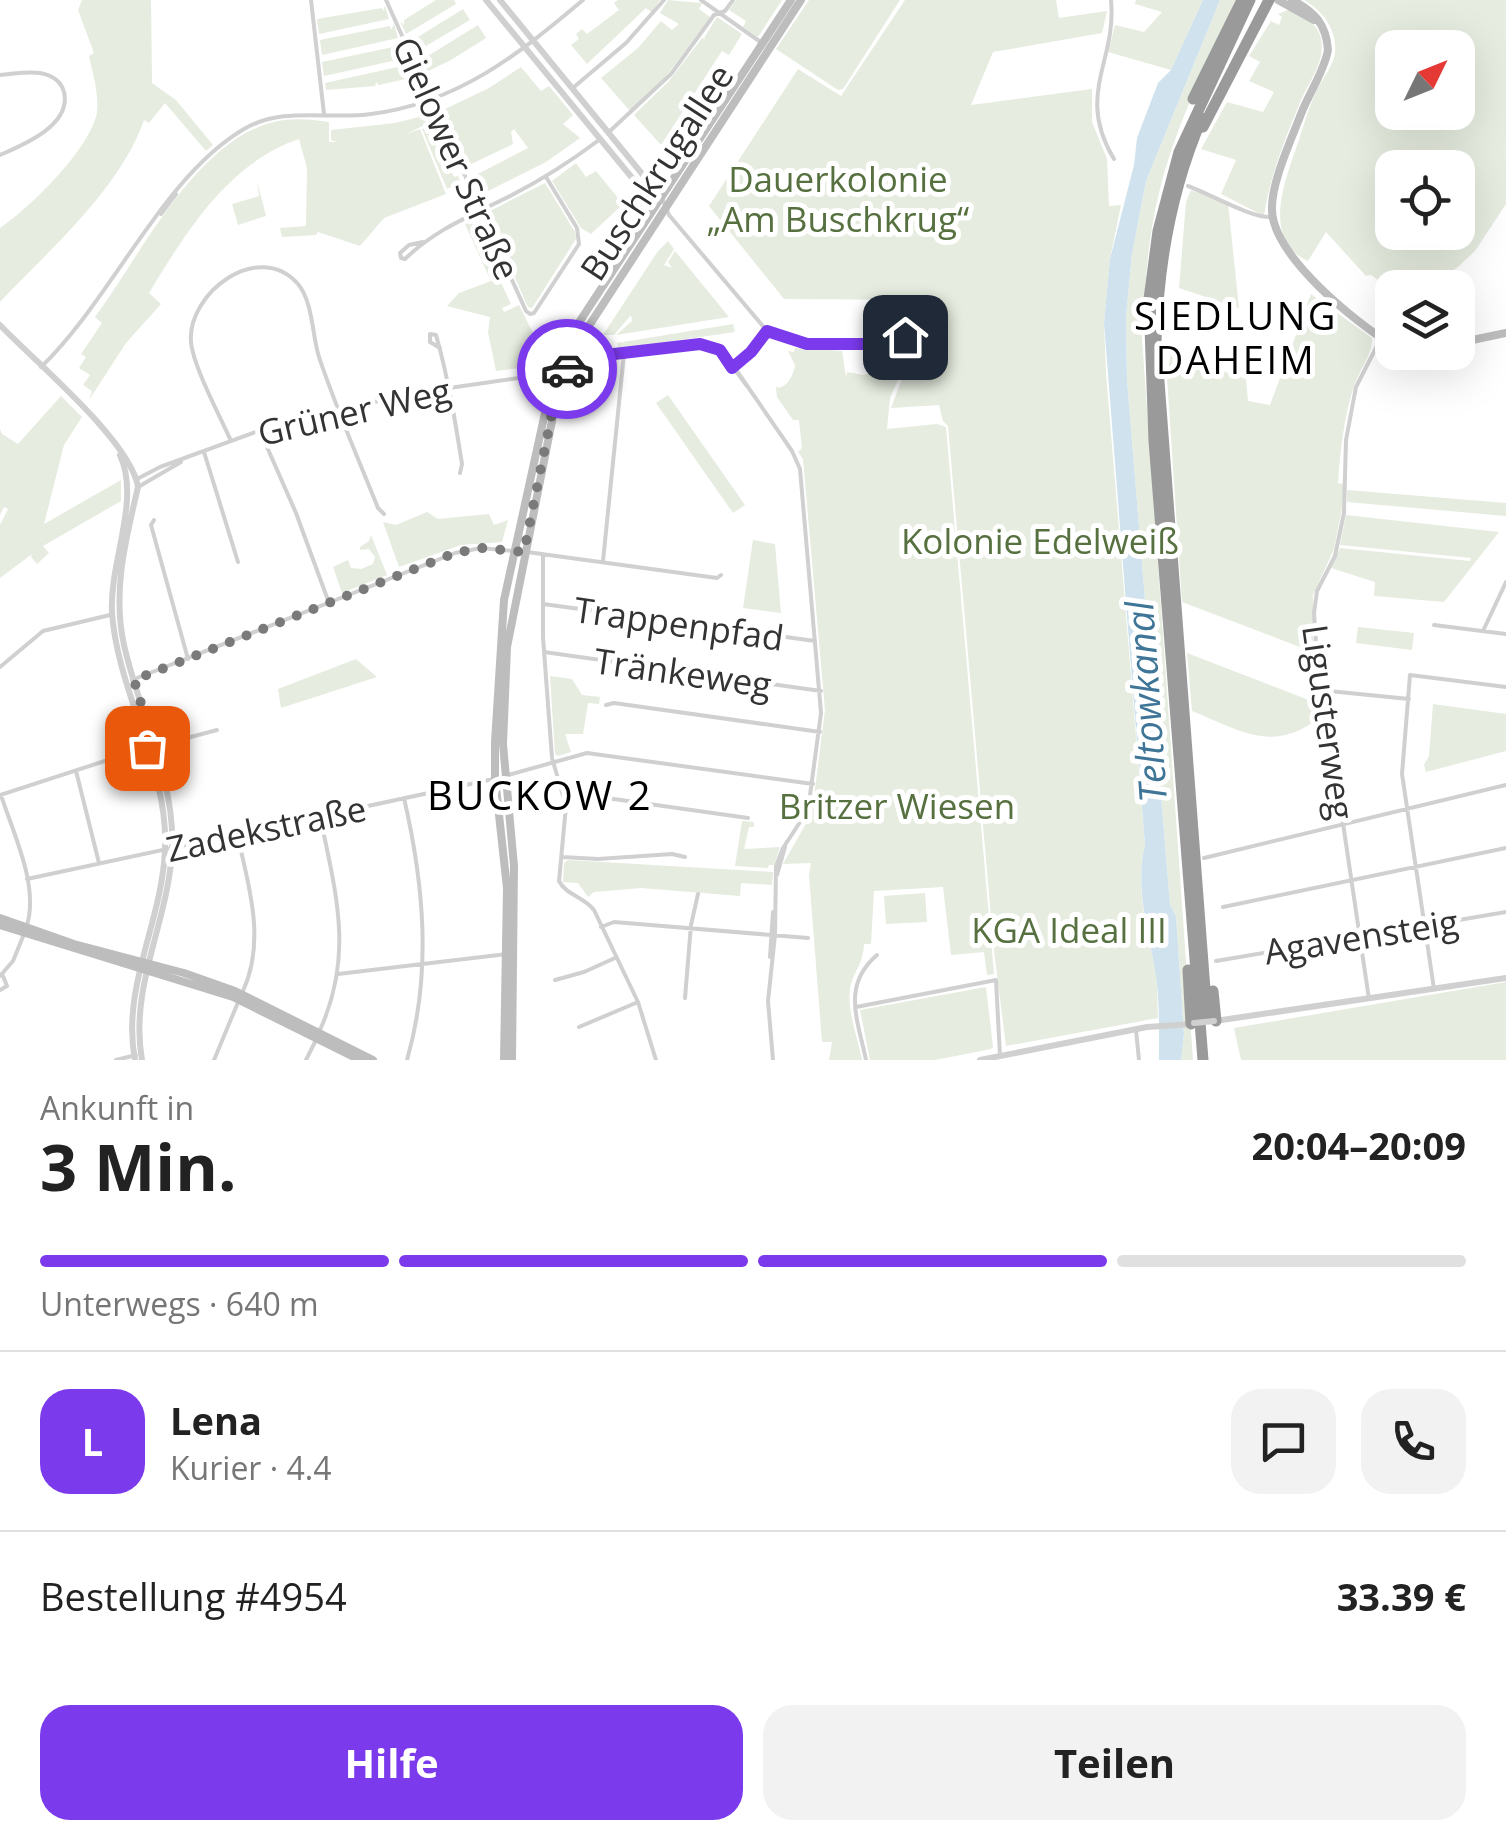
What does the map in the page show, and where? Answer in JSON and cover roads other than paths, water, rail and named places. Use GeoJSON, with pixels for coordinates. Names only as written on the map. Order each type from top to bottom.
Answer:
{"type":"FeatureCollection","features":[{"type":"Feature","properties":{"kind":"highway"},"geometry":{"type":"LineString","coordinates":[[1179,152],[1178,142],[1187,114],[1242,0]]}},
{"type":"Feature","properties":{"kind":"highway"},"geometry":{"type":"LineString","coordinates":[[1203,1060],[1151,393],[1149,314],[1154,254],[1166,191],[1179,152],[1250,0]]}},
{"type":"Feature","properties":{"kind":"highway"},"geometry":{"type":"LineString","coordinates":[[1211,1060],[1200,855],[1188,759],[1156,342],[1162,254],[1171,208],[1196,132],[1259,0]]}},
{"type":"Feature","properties":{"kind":"highway"},"geometry":{"type":"LineString","coordinates":[[1196,132],[1213,110],[1269,0]]}},
{"type":"Feature","properties":{"kind":"highway"},"geometry":{"type":"LineString","coordinates":[[1200,855],[1215,1021]]}},
{"type":"Feature","properties":{"kind":"highway"},"geometry":{"type":"LineString","coordinates":[[1188,882],[1184,908],[1191,1024]]}},
{"type":"Feature","properties":{"kind":"main road","name":"Buschkrugallee"},"geometry":{"type":"LineString","coordinates":[[558,379],[660,208],[766,45],[790,0]]}},
{"type":"Feature","properties":{"kind":"main road","name":"Buschkrugallee"},"geometry":{"type":"LineString","coordinates":[[558,379],[576,327],[660,208],[662,198],[766,45],[801,0]]}},
{"type":"Feature","properties":{"kind":"main road"},"geometry":{"type":"LineString","coordinates":[[1278,0],[1310,17],[1326,36]]}},
{"type":"Feature","properties":{"kind":"main road"},"geometry":{"type":"LineString","coordinates":[[1292,0],[1316,16],[1326,36],[1326,59],[1302,111],[1274,191],[1272,217],[1281,240],[1307,273],[1375,332]]}},
{"type":"Feature","properties":{"kind":"main road"},"geometry":{"type":"LineString","coordinates":[[1475,339],[1506,333]]}},
{"type":"Feature","properties":{"kind":"main road"},"geometry":{"type":"LineString","coordinates":[[504,1060],[514,866],[500,777],[499,654],[512,551],[558,379]]}},
{"type":"Feature","properties":{"kind":"main road"},"geometry":{"type":"LineString","coordinates":[[500,777],[507,647],[558,379]]}},
{"type":"Feature","properties":{"kind":"main road"},"geometry":{"type":"LineString","coordinates":[[0,918],[25,930]]}},
{"type":"Feature","properties":{"kind":"main road"},"geometry":{"type":"LineString","coordinates":[[0,926],[74,944],[240,997],[373,1060]]}},
{"type":"Feature","properties":{"kind":"main road"},"geometry":{"type":"LineString","coordinates":[[510,954],[512,1060]]}},
{"type":"Feature","properties":{"kind":"main road"},"geometry":{"type":"LineString","coordinates":[[318,1035],[360,1060]]}},
{"type":"Feature","properties":{"kind":"street"},"geometry":{"type":"LineString","coordinates":[[312,0],[324,116]]}},
{"type":"Feature","properties":{"kind":"street","name":"Gielower Straße"},"geometry":{"type":"LineString","coordinates":[[386,0],[530,314],[579,244],[578,228],[546,177]]}},
{"type":"Feature","properties":{"kind":"street"},"geometry":{"type":"LineString","coordinates":[[486,0],[600,139],[767,331],[807,344],[870,344],[903,344],[906,341],[902,336],[883,336],[870,344]]}},
{"type":"Feature","properties":{"kind":"street"},"geometry":{"type":"LineString","coordinates":[[500,0],[662,198]]}},
{"type":"Feature","properties":{"kind":"street"},"geometry":{"type":"LineString","coordinates":[[41,367],[91,312],[179,190],[217,150],[249,126],[282,116],[368,115],[432,100],[483,78],[583,0]]}},
{"type":"Feature","properties":{"kind":"street"},"geometry":{"type":"LineString","coordinates":[[572,88],[626,44],[664,0]]}},
{"type":"Feature","properties":{"kind":"street"},"geometry":{"type":"LineString","coordinates":[[701,0],[766,45]]}},
{"type":"Feature","properties":{"kind":"street"},"geometry":{"type":"LineString","coordinates":[[423,242],[452,222],[546,177],[600,139],[672,74],[714,15],[733,0]]}},
{"type":"Feature","properties":{"kind":"street"},"geometry":{"type":"LineString","coordinates":[[1111,0],[1111,26],[1100,71],[1096,113],[1102,138],[1114,159]]}},
{"type":"Feature","properties":{"kind":"street"},"geometry":{"type":"LineString","coordinates":[[0,75],[46,74],[58,82],[64,98],[59,115],[47,130],[0,154]]}},
{"type":"Feature","properties":{"kind":"street"},"geometry":{"type":"LineString","coordinates":[[1188,186],[1256,216],[1272,217]]}},
{"type":"Feature","properties":{"kind":"street"},"geometry":{"type":"LineString","coordinates":[[231,441],[194,358],[190,336],[201,304],[226,279],[243,270],[276,271],[292,278],[300,287],[320,358],[376,504],[384,514]]}},
{"type":"Feature","properties":{"kind":"street"},"geometry":{"type":"LineString","coordinates":[[0,325],[114,444],[133,484],[113,576],[116,614],[130,681],[170,809],[169,849],[167,890],[131,1018],[138,1057],[116,1060]]}},
{"type":"Feature","properties":{"kind":"street"},"geometry":{"type":"LineString","coordinates":[[733,367],[767,331]]}},
{"type":"Feature","properties":{"kind":"street"},"geometry":{"type":"LineString","coordinates":[[571,359],[710,346],[724,354],[797,460],[821,691],[820,732],[808,810],[785,847],[777,875],[768,1001],[772,1060]]}},
{"type":"Feature","properties":{"kind":"street"},"geometry":{"type":"LineString","coordinates":[[440,348],[462,464],[460,474]]}},
{"type":"Feature","properties":{"kind":"street","name":"Ligusterweg"},"geometry":{"type":"LineString","coordinates":[[1369,999],[1319,690],[1314,634],[1315,598],[1335,556],[1343,516],[1346,440],[1354,391],[1375,349]]}},
{"type":"Feature","properties":{"kind":"street"},"geometry":{"type":"LineString","coordinates":[[602,561],[624,354]]}},
{"type":"Feature","properties":{"kind":"street","name":"Grüner Weg"},"geometry":{"type":"LineString","coordinates":[[133,484],[186,458],[300,416],[449,388],[526,378],[558,379]]}},
{"type":"Feature","properties":{"kind":"street"},"geometry":{"type":"LineString","coordinates":[[259,430],[329,602]]}},
{"type":"Feature","properties":{"kind":"street"},"geometry":{"type":"LineString","coordinates":[[204,452],[238,562]]}},
{"type":"Feature","properties":{"kind":"street"},"geometry":{"type":"LineString","coordinates":[[154,520],[152,528],[188,659]]}},
{"type":"Feature","properties":{"kind":"street"},"geometry":{"type":"LineString","coordinates":[[130,681],[457,552],[481,548],[717,578],[721,574]]}},
{"type":"Feature","properties":{"kind":"street"},"geometry":{"type":"LineString","coordinates":[[543,554],[544,652],[553,762],[566,818],[562,887],[592,907],[638,1002],[656,1060]]}},
{"type":"Feature","properties":{"kind":"street"},"geometry":{"type":"LineString","coordinates":[[1483,631],[1506,582]]}},
{"type":"Feature","properties":{"kind":"street","name":"Trappenpfad"},"geometry":{"type":"LineString","coordinates":[[542,604],[816,641]]}},
{"type":"Feature","properties":{"kind":"street"},"geometry":{"type":"LineString","coordinates":[[0,667],[43,631],[116,614]]}},
{"type":"Feature","properties":{"kind":"street"},"geometry":{"type":"LineString","coordinates":[[1434,625],[1506,634]]}},
{"type":"Feature","properties":{"kind":"street","name":"Tränkeweg"},"geometry":{"type":"LineString","coordinates":[[544,652],[821,691]]}},
{"type":"Feature","properties":{"kind":"street"},"geometry":{"type":"LineString","coordinates":[[1434,989],[1402,774],[1410,675],[1506,686]]}},
{"type":"Feature","properties":{"kind":"street"},"geometry":{"type":"LineString","coordinates":[[1319,690],[1408,700]]}},
{"type":"Feature","properties":{"kind":"street"},"geometry":{"type":"LineString","coordinates":[[606,704],[614,702],[820,732]]}},
{"type":"Feature","properties":{"kind":"street"},"geometry":{"type":"LineString","coordinates":[[0,990],[7,986],[1,976],[13,961],[31,907],[0,795],[217,730]]}},
{"type":"Feature","properties":{"kind":"street","name":"Zadekstraße"},"geometry":{"type":"LineString","coordinates":[[26,879],[500,777],[587,753],[813,784]]}},
{"type":"Feature","properties":{"kind":"street"},"geometry":{"type":"LineString","coordinates":[[76,771],[100,864]]}},
{"type":"Feature","properties":{"kind":"street"},"geometry":{"type":"LineString","coordinates":[[1200,855],[1506,785]]}},
{"type":"Feature","properties":{"kind":"street"},"geometry":{"type":"LineString","coordinates":[[563,792],[748,818]]}},
{"type":"Feature","properties":{"kind":"street"},"geometry":{"type":"LineString","coordinates":[[404,798],[420,884],[423,964],[407,1060]]}},
{"type":"Feature","properties":{"kind":"street"},"geometry":{"type":"LineString","coordinates":[[306,1060],[338,974],[342,944],[340,912],[320,816]]}},
{"type":"Feature","properties":{"kind":"street"},"geometry":{"type":"LineString","coordinates":[[214,1060],[252,968],[255,938],[251,898],[237,834]]}},
{"type":"Feature","properties":{"kind":"street"},"geometry":{"type":"LineString","coordinates":[[1223,907],[1506,848]]}},
{"type":"Feature","properties":{"kind":"street"},"geometry":{"type":"LineString","coordinates":[[562,856],[685,857]]}},
{"type":"Feature","properties":{"kind":"street"},"geometry":{"type":"LineString","coordinates":[[685,998],[690,929],[698,894]]}},
{"type":"Feature","properties":{"kind":"street","name":"Agavensteig"},"geometry":{"type":"LineString","coordinates":[[1216,960],[1506,912]]}},
{"type":"Feature","properties":{"kind":"street"},"geometry":{"type":"LineString","coordinates":[[602,927],[614,922],[808,938]]}},
{"type":"Feature","properties":{"kind":"street"},"geometry":{"type":"LineString","coordinates":[[338,974],[510,954]]}},
{"type":"Feature","properties":{"kind":"street"},"geometry":{"type":"LineString","coordinates":[[866,1060],[856,1007],[856,982],[877,955]]}},
{"type":"Feature","properties":{"kind":"street"},"geometry":{"type":"LineString","coordinates":[[555,980],[615,958]]}},
{"type":"Feature","properties":{"kind":"street"},"geometry":{"type":"LineString","coordinates":[[980,1060],[1154,1026],[1215,1021],[1506,978]]}},
{"type":"Feature","properties":{"kind":"street"},"geometry":{"type":"LineString","coordinates":[[856,1007],[996,980],[1000,1056]]}},
{"type":"Feature","properties":{"kind":"street"},"geometry":{"type":"LineString","coordinates":[[579,1027],[638,1002]]}},
{"type":"Feature","properties":{"kind":"street"},"geometry":{"type":"LineString","coordinates":[[1136,1030],[1138,1060]]}},
{"type":"Feature","properties":{"kind":"water","name":"Teltowkanal"},"geometry":{"type":"Polygon","coordinates":[[[1203,0],[1220,0],[1146,181],[1132,254],[1126,316],[1127,380],[1184,1034],[1181,1060],[1159,1060],[1157,988],[1142,890],[1145,845],[1104,323],[1110,259],[1137,138],[1158,83],[1171,70],[1203,0]]]}},
{"type":"Feature","properties":{"kind":"district","name":"SIEDLUNG DAHEIM"},"geometry":{"type":"Point","coordinates":[1236,337]}},
{"type":"Feature","properties":{"kind":"district","name":"BUCKOW 2"},"geometry":{"type":"Point","coordinates":[540,794]}},
{"type":"Feature","properties":{"kind":"park label","name":"Dauerkolonie „Am Buschkrug“"},"geometry":{"type":"Point","coordinates":[838,198]}},
{"type":"Feature","properties":{"kind":"park label","name":"Kolonie Edelweiß"},"geometry":{"type":"Point","coordinates":[1040,540]}},
{"type":"Feature","properties":{"kind":"park label","name":"Britzer Wiesen"},"geometry":{"type":"Point","coordinates":[897,805]}},
{"type":"Feature","properties":{"kind":"park label","name":"KGA Ideal III"},"geometry":{"type":"Point","coordinates":[1069,929]}}]}
